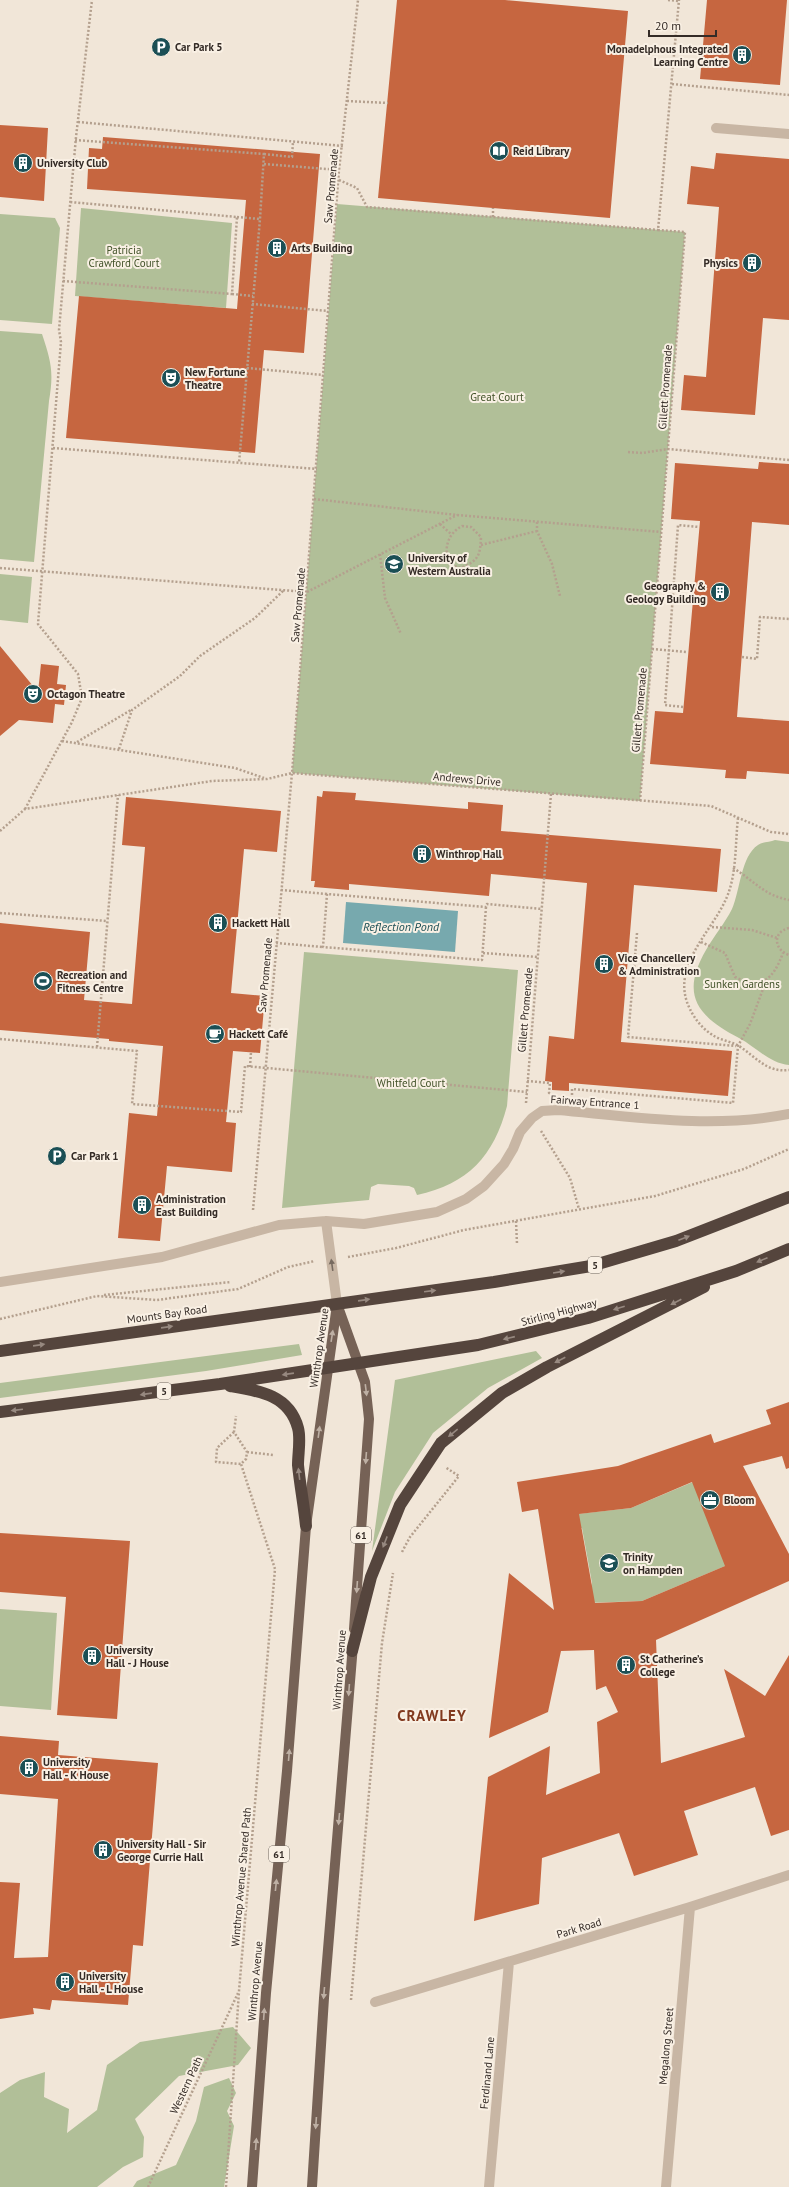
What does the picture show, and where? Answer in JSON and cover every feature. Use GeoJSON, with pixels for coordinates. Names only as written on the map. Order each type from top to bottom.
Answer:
{"type":"FeatureCollection","features":[{"type":"Feature","properties":{"kind":"highway","name":"5"},"geometry":{"type":"LineString","coordinates":[[337,1304],[494,1282],[592,1266],[676,1241],[789,1197]]}},
{"type":"Feature","properties":{"kind":"highway","name":"Stirling Highway"},"geometry":{"type":"LineString","coordinates":[[327,1367],[478,1345],[531,1333],[588,1318],[736,1271],[789,1249]]}},
{"type":"Feature","properties":{"kind":"highway"},"geometry":{"type":"LineString","coordinates":[[352,1651],[372,1577],[400,1505],[441,1443],[502,1393],[546,1367],[736,1271]]}},
{"type":"Feature","properties":{"kind":"highway","name":"Mounts Bay Road"},"geometry":{"type":"LineString","coordinates":[[0,1351],[337,1304]]}},
{"type":"Feature","properties":{"kind":"highway","name":"5"},"geometry":{"type":"LineString","coordinates":[[0,1412],[220,1384],[327,1367]]}},
{"type":"Feature","properties":{"kind":"highway","name":"61"},"geometry":{"type":"LineString","coordinates":[[220,1384],[252,1389],[276,1397],[289,1408],[298,1429],[298,1465],[306,1526]]}},
{"type":"Feature","properties":{"kind":"main road","name":"Winthrop Avenue"},"geometry":{"type":"LineString","coordinates":[[312,2187],[324,1998],[369,1419],[365,1382],[337,1304]]}},
{"type":"Feature","properties":{"kind":"main road","name":"Winthrop Avenue"},"geometry":{"type":"LineString","coordinates":[[252,2187],[266,1993],[288,1763],[306,1526],[337,1304]]}},
{"type":"Feature","properties":{"kind":"street"},"geometry":{"type":"LineString","coordinates":[[716,128],[789,134]]}},
{"type":"Feature","properties":{"kind":"street","name":"Fairway Entrance 1"},"geometry":{"type":"LineString","coordinates":[[0,1282],[162,1257],[278,1225],[326,1221],[372,1222],[437,1212],[466,1199],[484,1186],[504,1164],[514,1149],[520,1132],[532,1118],[542,1111],[558,1110],[666,1120],[716,1121],[766,1118],[789,1114]]}},
{"type":"Feature","properties":{"kind":"street"},"geometry":{"type":"LineString","coordinates":[[326,1221],[337,1304]]}},
{"type":"Feature","properties":{"kind":"street","name":"Park Road"},"geometry":{"type":"LineString","coordinates":[[375,2002],[690,1907],[789,1875]]}},
{"type":"Feature","properties":{"kind":"street","name":"Megalong Street"},"geometry":{"type":"LineString","coordinates":[[666,2187],[690,1907]]}},
{"type":"Feature","properties":{"kind":"street","name":"Ferdinand Lane"},"geometry":{"type":"LineString","coordinates":[[489,2187],[509,1962]]}},
{"type":"Feature","properties":{"kind":"path"},"geometry":{"type":"LineString","coordinates":[[0,831],[25,808],[62,741],[82,698],[78,674],[38,624],[53,448],[61,342],[59,330],[75,140],[92,0]]}},
{"type":"Feature","properties":{"kind":"path","name":"Saw Promenade"},"geometry":{"type":"LineString","coordinates":[[253,1210],[307,592],[339,170],[343,146],[358,0]]}},
{"type":"Feature","properties":{"kind":"path"},"geometry":{"type":"LineString","coordinates":[[339,180],[357,188],[367,207],[658,230],[679,0],[668,0]]}},
{"type":"Feature","properties":{"kind":"path"},"geometry":{"type":"LineString","coordinates":[[672,84],[789,95]]}},
{"type":"Feature","properties":{"kind":"path"},"geometry":{"type":"LineString","coordinates":[[347,101],[388,103]]}},
{"type":"Feature","properties":{"kind":"path"},"geometry":{"type":"LineString","coordinates":[[78,122],[343,146]]}},
{"type":"Feature","properties":{"kind":"path"},"geometry":{"type":"LineString","coordinates":[[75,140],[292,157],[293,142]]}},
{"type":"Feature","properties":{"kind":"path"},"geometry":{"type":"LineString","coordinates":[[239,463],[260,219],[264,154]]}},
{"type":"Feature","properties":{"kind":"path"},"geometry":{"type":"LineString","coordinates":[[264,164],[339,170]]}},
{"type":"Feature","properties":{"kind":"path"},"geometry":{"type":"LineString","coordinates":[[70,202],[260,219]]}},
{"type":"Feature","properties":{"kind":"path"},"geometry":{"type":"LineString","coordinates":[[493,216],[494,208]]}},
{"type":"Feature","properties":{"kind":"path"},"geometry":{"type":"LineString","coordinates":[[232,294],[237,217]]}},
{"type":"Feature","properties":{"kind":"path","name":"Gillett Promenade"},"geometry":{"type":"LineString","coordinates":[[640,801],[685,232],[658,230]]}},
{"type":"Feature","properties":{"kind":"path"},"geometry":{"type":"LineString","coordinates":[[63,281],[253,296]]}},
{"type":"Feature","properties":{"kind":"path"},"geometry":{"type":"LineString","coordinates":[[252,304],[328,311]]}},
{"type":"Feature","properties":{"kind":"path"},"geometry":{"type":"LineString","coordinates":[[247,368],[323,375]]}},
{"type":"Feature","properties":{"kind":"path"},"geometry":{"type":"LineString","coordinates":[[53,448],[316,469]]}},
{"type":"Feature","properties":{"kind":"path"},"geometry":{"type":"LineString","coordinates":[[628,452],[642,453],[668,449],[789,460]]}},
{"type":"Feature","properties":{"kind":"path"},"geometry":{"type":"LineString","coordinates":[[314,499],[457,515],[661,532]]}},
{"type":"Feature","properties":{"kind":"path"},"geometry":{"type":"LineString","coordinates":[[0,568],[307,592],[457,515]]}},
{"type":"Feature","properties":{"kind":"path"},"geometry":{"type":"LineString","coordinates":[[537,522],[537,531],[552,564],[560,596]]}},
{"type":"Feature","properties":{"kind":"path"},"geometry":{"type":"LineString","coordinates":[[440,524],[451,534]]}},
{"type":"Feature","properties":{"kind":"path"},"geometry":{"type":"LineString","coordinates":[[683,707],[665,705],[678,525],[699,527]]}},
{"type":"Feature","properties":{"kind":"path"},"geometry":{"type":"LineString","coordinates":[[462,526],[471,528],[481,537],[481,552],[473,563],[461,568],[450,565],[446,557],[446,548],[451,534],[454,530],[462,526]]}},
{"type":"Feature","properties":{"kind":"path"},"geometry":{"type":"LineString","coordinates":[[481,545],[537,531]]}},
{"type":"Feature","properties":{"kind":"path"},"geometry":{"type":"LineString","coordinates":[[380,554],[385,598],[401,634]]}},
{"type":"Feature","properties":{"kind":"path"},"geometry":{"type":"LineString","coordinates":[[77,742],[132,710],[180,676],[200,656],[255,618],[284,590]]}},
{"type":"Feature","properties":{"kind":"path"},"geometry":{"type":"LineString","coordinates":[[742,657],[757,659],[760,617],[789,619]]}},
{"type":"Feature","properties":{"kind":"path"},"geometry":{"type":"LineString","coordinates":[[652,649],[687,652]]}},
{"type":"Feature","properties":{"kind":"path"},"geometry":{"type":"LineString","coordinates":[[119,749],[132,710]]}},
{"type":"Feature","properties":{"kind":"path"},"geometry":{"type":"LineString","coordinates":[[62,741],[77,742],[235,768],[267,779]]}},
{"type":"Feature","properties":{"kind":"path","name":"Andrews Drive"},"geometry":{"type":"LineString","coordinates":[[25,808],[212,781],[267,779],[292,773],[711,806],[772,832],[789,834]]}},
{"type":"Feature","properties":{"kind":"path","name":"Gillett Promenade"},"geometry":{"type":"LineString","coordinates":[[525,1107],[551,794]]}},
{"type":"Feature","properties":{"kind":"path"},"geometry":{"type":"LineString","coordinates":[[97,1047],[118,795]]}},
{"type":"Feature","properties":{"kind":"path"},"geometry":{"type":"LineString","coordinates":[[738,818],[733,868],[727,897],[712,927],[690,960],[683,985],[686,1001],[694,1018],[711,1034],[738,1046],[763,1065],[776,1071],[789,1070]]}},
{"type":"Feature","properties":{"kind":"path"},"geometry":{"type":"LineString","coordinates":[[733,868],[749,878],[761,889],[776,897],[789,900]]}},
{"type":"Feature","properties":{"kind":"path"},"geometry":{"type":"LineString","coordinates":[[281,890],[486,907],[487,904],[542,909]]}},
{"type":"Feature","properties":{"kind":"path"},"geometry":{"type":"LineString","coordinates":[[323,947],[327,894]]}},
{"type":"Feature","properties":{"kind":"path"},"geometry":{"type":"LineString","coordinates":[[276,943],[482,960],[486,907]]}},
{"type":"Feature","properties":{"kind":"path"},"geometry":{"type":"LineString","coordinates":[[0,913],[107,921]]}},
{"type":"Feature","properties":{"kind":"path"},"geometry":{"type":"LineString","coordinates":[[712,927],[752,930],[777,938]]}},
{"type":"Feature","properties":{"kind":"path"},"geometry":{"type":"LineString","coordinates":[[789,928],[784,929],[777,938],[778,948],[783,953],[789,955]]}},
{"type":"Feature","properties":{"kind":"path"},"geometry":{"type":"LineString","coordinates":[[637,933],[628,1037],[738,1046]]}},
{"type":"Feature","properties":{"kind":"path"},"geometry":{"type":"LineString","coordinates":[[701,942],[725,954],[732,966],[732,972],[735,977],[741,980],[755,982],[766,981]]}},
{"type":"Feature","properties":{"kind":"path"},"geometry":{"type":"LineString","coordinates":[[483,952],[538,957]]}},
{"type":"Feature","properties":{"kind":"path"},"geometry":{"type":"LineString","coordinates":[[564,1094],[572,1095],[572,1089],[733,1103],[738,1046],[750,1024],[766,981],[771,977],[783,953]]}},
{"type":"Feature","properties":{"kind":"path"},"geometry":{"type":"LineString","coordinates":[[0,1039],[137,1051],[132,1104],[241,1112],[245,1066],[265,1067],[314,1074],[527,1092]]}},
{"type":"Feature","properties":{"kind":"path"},"geometry":{"type":"LineString","coordinates":[[250,1066],[251,1052]]}},
{"type":"Feature","properties":{"kind":"path"},"geometry":{"type":"LineString","coordinates":[[527,1081],[550,1083],[549,1093],[556,1093]]}},
{"type":"Feature","properties":{"kind":"path"},"geometry":{"type":"LineString","coordinates":[[539,1128],[570,1178],[579,1209]]}},
{"type":"Feature","properties":{"kind":"path"},"geometry":{"type":"LineString","coordinates":[[97,1296],[158,1300],[238,1289],[288,1268],[314,1261],[331,1260],[396,1248],[464,1230],[655,1196],[744,1169],[789,1149]]}},
{"type":"Feature","properties":{"kind":"path"},"geometry":{"type":"LineString","coordinates":[[516,1221],[517,1244]]}},
{"type":"Feature","properties":{"kind":"path"},"geometry":{"type":"LineString","coordinates":[[0,1319],[97,1296],[231,1282]]}},
{"type":"Feature","properties":{"kind":"path"},"geometry":{"type":"LineString","coordinates":[[234,1432],[247,1452],[246,1459],[241,1464],[216,1462],[217,1448],[234,1432],[236,1416]]}},
{"type":"Feature","properties":{"kind":"path"},"geometry":{"type":"LineString","coordinates":[[247,1452],[273,1455]]}},
{"type":"Feature","properties":{"kind":"path","name":"Winthrop Avenue Shared Path"},"geometry":{"type":"LineString","coordinates":[[226,2187],[239,1991],[275,1569],[241,1464]]}},
{"type":"Feature","properties":{"kind":"path"},"geometry":{"type":"LineString","coordinates":[[398,1558],[410,1537],[459,1476],[443,1466]]}},
{"type":"Feature","properties":{"kind":"path"},"geometry":{"type":"LineString","coordinates":[[351,2000],[382,1643],[395,1565]]}},
{"type":"Feature","properties":{"kind":"path","name":"Western Path"},"geometry":{"type":"LineString","coordinates":[[148,2187],[239,1991]]}},
{"type":"Feature","properties":{"kind":"green space","name":"Great Court"},"geometry":{"type":"Polygon","coordinates":[[[337,204],[685,232],[640,801],[292,773],[337,204]]]}},
{"type":"Feature","properties":{"kind":"green space","name":"Patricia Crawford Court"},"geometry":{"type":"Polygon","coordinates":[[[81,208],[232,223],[226,308],[75,296],[81,208]]]}},
{"type":"Feature","properties":{"kind":"green space"},"geometry":{"type":"Polygon","coordinates":[[[0,214],[55,218],[60,228],[52,324],[0,320],[0,214]]]}},
{"type":"Feature","properties":{"kind":"green space"},"geometry":{"type":"Polygon","coordinates":[[[0,331],[42,334],[51,367],[51,382],[34,562],[0,559],[0,331]]]}},
{"type":"Feature","properties":{"kind":"green space"},"geometry":{"type":"Polygon","coordinates":[[[0,574],[32,577],[28,623],[0,620],[0,574]]]}},
{"type":"Feature","properties":{"kind":"green space","name":"Sunken Gardens"},"geometry":{"type":"Polygon","coordinates":[[[775,840],[789,842],[789,1065],[782,1064],[769,1058],[712,1021],[697,1003],[694,992],[694,980],[698,966],[706,950],[732,909],[744,865],[748,857],[752,850],[758,845],[775,840]]]}},
{"type":"Feature","properties":{"kind":"green space","name":"Whitfeld Court"},"geometry":{"type":"Polygon","coordinates":[[[304,952],[518,970],[507,1106],[495,1139],[476,1165],[464,1175],[435,1190],[417,1195],[414,1188],[409,1186],[378,1184],[371,1187],[369,1200],[282,1208],[304,952]]]}},
{"type":"Feature","properties":{"kind":"green space"},"geometry":{"type":"Polygon","coordinates":[[[299,1344],[302,1355],[206,1371],[0,1398],[0,1383],[299,1344]]]}},
{"type":"Feature","properties":{"kind":"green space"},"geometry":{"type":"Polygon","coordinates":[[[536,1351],[542,1358],[488,1388],[433,1433],[395,1492],[372,1551],[395,1380],[536,1351]]]}},
{"type":"Feature","properties":{"kind":"green space"},"geometry":{"type":"Polygon","coordinates":[[[700,1479],[737,1561],[642,1601],[586,1603],[592,1583],[582,1528],[570,1530],[569,1515],[631,1508],[700,1479]]]}},
{"type":"Feature","properties":{"kind":"green space"},"geometry":{"type":"Polygon","coordinates":[[[0,1609],[57,1613],[51,1710],[0,1706],[0,1609]]]}},
{"type":"Feature","properties":{"kind":"green space"},"geometry":{"type":"Polygon","coordinates":[[[233,2027],[251,2048],[238,2065],[179,2076],[135,2119],[144,2137],[143,2157],[123,2167],[97,2187],[0,2187],[0,2093],[20,2080],[45,2072],[44,2097],[69,2109],[67,2133],[97,2110],[107,2065],[140,2042],[233,2027]]]}},
{"type":"Feature","properties":{"kind":"green space"},"geometry":{"type":"Polygon","coordinates":[[[229,2078],[236,2093],[227,2111],[234,2126],[224,2187],[133,2187],[137,2181],[176,2165],[196,2121],[204,2087],[229,2078]]]}},
{"type":"Feature","properties":{"kind":"water","name":"Reflection Pond"},"geometry":{"type":"Polygon","coordinates":[[[346,902],[458,911],[455,952],[343,943],[346,902]]]}},
{"type":"Feature","properties":{"kind":"building","name":"Reid Library"},"geometry":{"type":"Polygon","coordinates":[[[397,0],[505,0],[628,11],[610,218],[378,198],[397,0]]]}},
{"type":"Feature","properties":{"kind":"building","name":"Monadelphous Integrated Learning Centre"},"geometry":{"type":"Polygon","coordinates":[[[707,0],[787,0],[780,85],[700,79],[707,0]]]}},
{"type":"Feature","properties":{"kind":"building","name":"University Club"},"geometry":{"type":"Polygon","coordinates":[[[0,125],[48,128],[44,201],[0,197],[0,125]]]}},
{"type":"Feature","properties":{"kind":"building","name":"Arts Building"},"geometry":{"type":"Polygon","coordinates":[[[103,137],[320,154],[304,353],[264,350],[255,453],[66,438],[79,296],[237,309],[246,200],[87,189],[89,148],[102,149],[103,137]]]}},
{"type":"Feature","properties":{"kind":"building","name":"Physics"},"geometry":{"type":"Polygon","coordinates":[[[716,153],[789,159],[789,320],[763,318],[755,415],[681,410],[684,375],[706,377],[719,207],[687,204],[691,166],[714,169],[716,153]]]}},
{"type":"Feature","properties":{"kind":"building","name":"Geography & Geology Building"},"geometry":{"type":"Polygon","coordinates":[[[759,462],[789,464],[789,525],[752,522],[737,717],[789,721],[789,774],[747,771],[746,779],[725,778],[726,770],[650,764],[655,711],[683,713],[700,521],[671,519],[675,463],[758,469],[759,462]]]}},
{"type":"Feature","properties":{"kind":"building","name":"Octagon Theatre"},"geometry":{"type":"Polygon","coordinates":[[[0,646],[38,692],[41,664],[59,666],[57,684],[66,685],[64,705],[55,704],[53,723],[19,720],[0,736],[0,646]]]}},
{"type":"Feature","properties":{"kind":"building"},"geometry":{"type":"Polygon","coordinates":[[[323,791],[356,793],[355,800],[468,809],[468,802],[503,805],[501,831],[721,849],[717,892],[634,885],[621,1042],[732,1051],[728,1096],[569,1083],[569,1091],[552,1090],[552,1082],[545,1081],[549,1036],[574,1039],[587,883],[491,874],[489,896],[349,884],[349,890],[314,887],[315,881],[311,881],[317,796],[322,797],[323,791]]]}},
{"type":"Feature","properties":{"kind":"building"},"geometry":{"type":"Polygon","coordinates":[[[126,797],[281,811],[277,852],[244,849],[231,993],[265,996],[260,1053],[233,1051],[226,1122],[236,1123],[232,1172],[167,1166],[160,1241],[118,1238],[129,1113],[157,1116],[163,1046],[109,1041],[109,1039],[0,1030],[0,923],[90,932],[84,1000],[132,1004],[145,847],[122,845],[126,797]]]}},
{"type":"Feature","properties":{"kind":"building","name":"St Catherine’s College"},"geometry":{"type":"Polygon","coordinates":[[[789,1402],[789,1468],[786,1469],[782,1456],[743,1466],[789,1554],[789,1581],[656,1640],[661,1763],[745,1737],[724,1669],[765,1696],[789,1655],[789,1830],[771,1836],[755,1787],[684,1811],[698,1855],[634,1876],[619,1833],[542,1858],[539,1904],[474,1921],[488,1777],[550,1746],[546,1795],[600,1773],[597,1722],[618,1712],[606,1686],[596,1690],[594,1650],[561,1651],[548,1712],[489,1738],[509,1573],[554,1610],[538,1509],[522,1512],[517,1482],[618,1466],[711,1434],[714,1443],[771,1424],[766,1410],[789,1402]],[[692,1482],[631,1508],[579,1514],[595,1603],[642,1601],[725,1566],[692,1482]]]}},
{"type":"Feature","properties":{"kind":"building","name":"University Hall - J House"},"geometry":{"type":"Polygon","coordinates":[[[0,1533],[130,1541],[117,1719],[57,1715],[66,1597],[0,1592],[0,1533]]]}},
{"type":"Feature","properties":{"kind":"building"},"geometry":{"type":"Polygon","coordinates":[[[0,1736],[59,1741],[58,1755],[158,1763],[143,1946],[133,1945],[128,2005],[52,2000],[50,2010],[33,2008],[34,2014],[0,2019],[0,1882],[20,1883],[14,1958],[48,1957],[58,1799],[0,1794],[0,1736]]]}},
{"type":"Feature","properties":{"kind":"place","name":"Car Park 5"},"geometry":{"type":"Point","coordinates":[161,47]}},
{"type":"Feature","properties":{"kind":"place","name":"Monadelphous Integrated Learning Centre"},"geometry":{"type":"Point","coordinates":[742,55]}},
{"type":"Feature","properties":{"kind":"place","name":"Reid Library"},"geometry":{"type":"Point","coordinates":[499,151]}},
{"type":"Feature","properties":{"kind":"place","name":"University Club"},"geometry":{"type":"Point","coordinates":[23,163]}},
{"type":"Feature","properties":{"kind":"place","name":"Arts Building"},"geometry":{"type":"Point","coordinates":[277,248]}},
{"type":"Feature","properties":{"kind":"place","name":"Physics"},"geometry":{"type":"Point","coordinates":[752,263]}},
{"type":"Feature","properties":{"kind":"place","name":"New Fortune Theatre"},"geometry":{"type":"Point","coordinates":[171,378]}},
{"type":"Feature","properties":{"kind":"place","name":"University of Western Australia"},"geometry":{"type":"Point","coordinates":[394,564]}},
{"type":"Feature","properties":{"kind":"place","name":"Geography & Geology Building"},"geometry":{"type":"Point","coordinates":[720,592]}},
{"type":"Feature","properties":{"kind":"place","name":"Octagon Theatre"},"geometry":{"type":"Point","coordinates":[33,694]}},
{"type":"Feature","properties":{"kind":"place","name":"Winthrop Hall"},"geometry":{"type":"Point","coordinates":[422,854]}},
{"type":"Feature","properties":{"kind":"place","name":"Hackett Hall"},"geometry":{"type":"Point","coordinates":[218,923]}},
{"type":"Feature","properties":{"kind":"place","name":"Vice Chancellery & Administration"},"geometry":{"type":"Point","coordinates":[604,964]}},
{"type":"Feature","properties":{"kind":"place","name":"Recreation and Fitness Centre"},"geometry":{"type":"Point","coordinates":[43,981]}},
{"type":"Feature","properties":{"kind":"place","name":"Hackett Café"},"geometry":{"type":"Point","coordinates":[215,1034]}},
{"type":"Feature","properties":{"kind":"place","name":"Car Park 1"},"geometry":{"type":"Point","coordinates":[57,1156]}},
{"type":"Feature","properties":{"kind":"place","name":"Administration East Building"},"geometry":{"type":"Point","coordinates":[142,1205]}},
{"type":"Feature","properties":{"kind":"place","name":"Bloom"},"geometry":{"type":"Point","coordinates":[710,1500]}},
{"type":"Feature","properties":{"kind":"place","name":"Trinity on Hampden"},"geometry":{"type":"Point","coordinates":[609,1563]}},
{"type":"Feature","properties":{"kind":"place","name":"University Hall - J House"},"geometry":{"type":"Point","coordinates":[92,1656]}},
{"type":"Feature","properties":{"kind":"place","name":"St Catherine’s College"},"geometry":{"type":"Point","coordinates":[626,1665]}},
{"type":"Feature","properties":{"kind":"place","name":"University Hall - K House"},"geometry":{"type":"Point","coordinates":[29,1768]}},
{"type":"Feature","properties":{"kind":"place","name":"University Hall - Sir George Currie Hall"},"geometry":{"type":"Point","coordinates":[103,1850]}},
{"type":"Feature","properties":{"kind":"place","name":"University Hall - L House"},"geometry":{"type":"Point","coordinates":[65,1982]}},
{"type":"Feature","properties":{"kind":"district","name":"CRAWLEY"},"geometry":{"type":"Point","coordinates":[432,1716]}}]}
